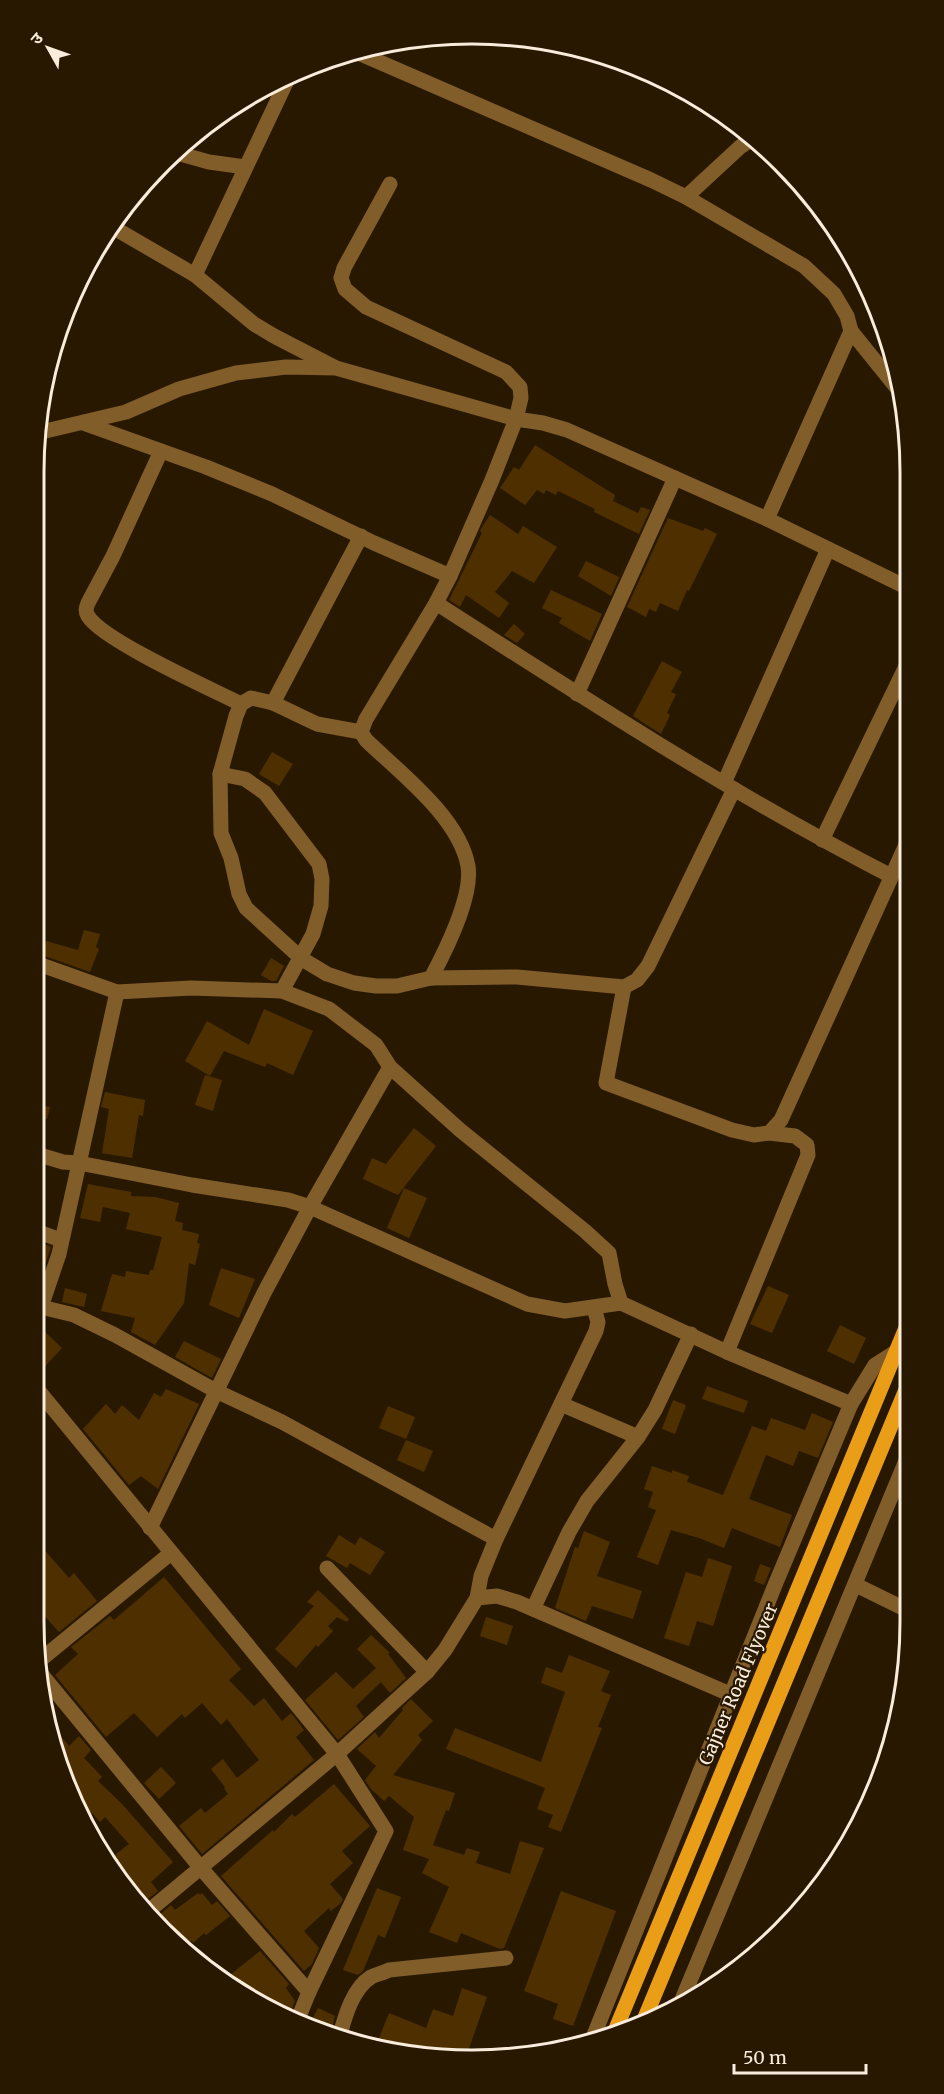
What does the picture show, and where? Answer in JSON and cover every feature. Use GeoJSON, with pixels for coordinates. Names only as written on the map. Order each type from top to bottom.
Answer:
{"type":"FeatureCollection","features":[{"type":"Feature","properties":{"kind":"main road","name":"Gajner Road Flyover"},"geometry":{"type":"LineString","coordinates":[[617,2025],[900,1343]]}},
{"type":"Feature","properties":{"kind":"main road"},"geometry":{"type":"LineString","coordinates":[[647,2013],[900,1406]]}},
{"type":"Feature","properties":{"kind":"street"},"geometry":{"type":"LineString","coordinates":[[367,57],[651,180],[686,197],[804,266],[834,294],[847,316],[851,332],[890,379]]}},
{"type":"Feature","properties":{"kind":"street"},"geometry":{"type":"LineString","coordinates":[[195,275],[284,87]]}},
{"type":"Feature","properties":{"kind":"street"},"geometry":{"type":"LineString","coordinates":[[686,197],[746,143]]}},
{"type":"Feature","properties":{"kind":"street"},"geometry":{"type":"LineString","coordinates":[[184,155],[209,162],[245,167]]}},
{"type":"Feature","properties":{"kind":"street"},"geometry":{"type":"LineString","coordinates":[[361,732],[366,719],[450,576],[516,419],[521,398],[520,387],[506,372],[366,306],[345,289],[341,278],[344,268],[390,184]]}},
{"type":"Feature","properties":{"kind":"street"},"geometry":{"type":"LineString","coordinates":[[118,230],[195,275],[254,324],[336,368],[516,419],[567,430],[767,519],[900,584]]}},
{"type":"Feature","properties":{"kind":"street"},"geometry":{"type":"LineString","coordinates":[[767,519],[851,332]]}},
{"type":"Feature","properties":{"kind":"street"},"geometry":{"type":"LineString","coordinates":[[45,431],[126,412],[179,388],[236,373],[286,367],[336,368]]}},
{"type":"Feature","properties":{"kind":"street"},"geometry":{"type":"LineString","coordinates":[[83,423],[272,494],[450,576]]}},
{"type":"Feature","properties":{"kind":"street"},"geometry":{"type":"LineString","coordinates":[[161,451],[113,556],[85,609],[96,625],[130,647],[241,704]]}},
{"type":"Feature","properties":{"kind":"street"},"geometry":{"type":"LineString","coordinates":[[577,694],[675,478]]}},
{"type":"Feature","properties":{"kind":"street"},"geometry":{"type":"LineString","coordinates":[[273,703],[361,536]]}},
{"type":"Feature","properties":{"kind":"street"},"geometry":{"type":"LineString","coordinates":[[431,978],[459,916],[468,868],[459,840],[438,810],[366,740],[361,732],[317,724],[273,703],[251,698],[241,704],[220,774],[221,832],[231,858],[239,894],[246,908],[302,959],[327,974],[354,983],[376,986],[397,986],[431,978],[517,977],[624,987],[637,980],[648,966],[729,786],[828,549]]}},
{"type":"Feature","properties":{"kind":"street"},"geometry":{"type":"LineString","coordinates":[[436,603],[577,694],[729,786],[822,840],[891,876]]}},
{"type":"Feature","properties":{"kind":"street"},"geometry":{"type":"LineString","coordinates":[[822,840],[900,679]]}},
{"type":"Feature","properties":{"kind":"street"},"geometry":{"type":"LineString","coordinates":[[220,774],[245,779],[264,793],[319,864],[322,879],[321,906],[314,934],[282,991]]}},
{"type":"Feature","properties":{"kind":"street"},"geometry":{"type":"LineString","coordinates":[[770,1133],[781,1120],[900,857]]}},
{"type":"Feature","properties":{"kind":"street"},"geometry":{"type":"LineString","coordinates":[[44,966],[117,992],[190,988],[282,991],[328,1009],[376,1045],[390,1067],[460,1130],[609,1253],[621,1303]]}},
{"type":"Feature","properties":{"kind":"street"},"geometry":{"type":"LineString","coordinates":[[624,987],[606,1083],[732,1130],[754,1135],[770,1133],[795,1136],[807,1145],[808,1155],[727,1352]]}},
{"type":"Feature","properties":{"kind":"street"},"geometry":{"type":"LineString","coordinates":[[44,1293],[59,1254],[117,992]]}},
{"type":"Feature","properties":{"kind":"street"},"geometry":{"type":"LineString","coordinates":[[150,1528],[216,1390],[310,1207],[390,1067]]}},
{"type":"Feature","properties":{"kind":"street"},"geometry":{"type":"LineString","coordinates":[[44,1156],[63,1162],[288,1200],[310,1207],[527,1304],[565,1311],[621,1303],[727,1352],[851,1404]]}},
{"type":"Feature","properties":{"kind":"street"},"geometry":{"type":"LineString","coordinates":[[44,1234],[61,1240]]}},
{"type":"Feature","properties":{"kind":"street"},"geometry":{"type":"LineString","coordinates":[[152,1908],[337,1754],[427,1672],[445,1650],[477,1598],[481,1576],[496,1539],[596,1331],[598,1322],[594,1308]]}},
{"type":"Feature","properties":{"kind":"street"},"geometry":{"type":"LineString","coordinates":[[44,1312],[74,1314],[216,1390],[282,1422],[496,1539]]}},
{"type":"Feature","properties":{"kind":"street"},"geometry":{"type":"LineString","coordinates":[[533,1609],[569,1532],[587,1501],[638,1437],[668,1383],[690,1334]]}},
{"type":"Feature","properties":{"kind":"street"},"geometry":{"type":"LineString","coordinates":[[595,2032],[851,1404],[875,1365],[897,1351]]}},
{"type":"Feature","properties":{"kind":"street"},"geometry":{"type":"LineString","coordinates":[[44,1398],[337,1754],[386,1831],[300,2014]]}},
{"type":"Feature","properties":{"kind":"street"},"geometry":{"type":"LineString","coordinates":[[561,1404],[638,1437]]}},
{"type":"Feature","properties":{"kind":"street"},"geometry":{"type":"LineString","coordinates":[[685,1994],[900,1476]]}},
{"type":"Feature","properties":{"kind":"street"},"geometry":{"type":"LineString","coordinates":[[45,1656],[171,1553]]}},
{"type":"Feature","properties":{"kind":"street"},"geometry":{"type":"LineString","coordinates":[[327,1568],[427,1672]]}},
{"type":"Feature","properties":{"kind":"street"},"geometry":{"type":"LineString","coordinates":[[856,1585],[900,1607]]}},
{"type":"Feature","properties":{"kind":"street"},"geometry":{"type":"LineString","coordinates":[[477,1598],[497,1596],[533,1609],[732,1695]]}},
{"type":"Feature","properties":{"kind":"street"},"geometry":{"type":"LineString","coordinates":[[48,1682],[200,1867],[309,1992]]}},
{"type":"Feature","properties":{"kind":"street"},"geometry":{"type":"LineString","coordinates":[[341,2030],[346,2013],[361,1986],[372,1977],[389,1970],[506,1958]]}},
{"type":"Feature","properties":{"kind":"building"},"geometry":{"type":"Polygon","coordinates":[[[535,445],[615,495],[613,501],[638,513],[641,507],[650,510],[639,534],[558,491],[556,495],[546,490],[544,494],[537,490],[525,505],[500,488],[514,467],[519,470],[535,445]]]}},
{"type":"Feature","properties":{"kind":"building"},"geometry":{"type":"Polygon","coordinates":[[[490,515],[518,534],[523,526],[557,547],[534,583],[512,571],[495,592],[509,603],[499,618],[466,595],[460,607],[449,600],[482,533],[480,531],[490,515]]]}},
{"type":"Feature","properties":{"kind":"building"},"geometry":{"type":"Polygon","coordinates":[[[668,518],[703,531],[705,528],[717,534],[678,611],[660,603],[656,612],[649,609],[646,617],[627,607],[668,518]]]}},
{"type":"Feature","properties":{"kind":"building"},"geometry":{"type":"Polygon","coordinates":[[[630,553],[611,596],[578,576],[586,561],[619,577],[630,553]]]}},
{"type":"Feature","properties":{"kind":"building"},"geometry":{"type":"Polygon","coordinates":[[[551,590],[602,614],[590,641],[559,623],[562,618],[542,608],[551,590]]]}},
{"type":"Feature","properties":{"kind":"building"},"geometry":{"type":"Polygon","coordinates":[[[514,624],[525,634],[517,643],[504,635],[514,624]]]}},
{"type":"Feature","properties":{"kind":"building"},"geometry":{"type":"Polygon","coordinates":[[[662,661],[682,672],[671,692],[676,694],[661,734],[633,716],[662,661]]]}},
{"type":"Feature","properties":{"kind":"building"},"geometry":{"type":"Polygon","coordinates":[[[272,752],[293,764],[279,786],[259,774],[272,752]]]}},
{"type":"Feature","properties":{"kind":"building"},"geometry":{"type":"Polygon","coordinates":[[[84,930],[100,934],[96,947],[99,949],[90,972],[44,956],[46,941],[78,950],[84,930]]]}},
{"type":"Feature","properties":{"kind":"building"},"geometry":{"type":"Polygon","coordinates":[[[271,958],[284,966],[276,981],[271,981],[261,975],[271,958]]]}},
{"type":"Feature","properties":{"kind":"building"},"geometry":{"type":"Polygon","coordinates":[[[264,1009],[313,1031],[293,1075],[267,1063],[265,1067],[224,1051],[210,1076],[185,1061],[207,1021],[249,1045],[264,1009]]]}},
{"type":"Feature","properties":{"kind":"building"},"geometry":{"type":"Polygon","coordinates":[[[205,1075],[222,1080],[213,1111],[195,1105],[205,1075]]]}},
{"type":"Feature","properties":{"kind":"building"},"geometry":{"type":"Polygon","coordinates":[[[105,1092],[145,1100],[143,1116],[139,1115],[132,1158],[102,1153],[109,1109],[101,1107],[105,1092]]]}},
{"type":"Feature","properties":{"kind":"building"},"geometry":{"type":"Polygon","coordinates":[[[44,1106],[50,1107],[47,1119],[44,1119],[44,1106]]]}},
{"type":"Feature","properties":{"kind":"building"},"geometry":{"type":"Polygon","coordinates":[[[414,1128],[436,1146],[398,1195],[363,1179],[372,1158],[386,1164],[414,1128]]]}},
{"type":"Feature","properties":{"kind":"building"},"geometry":{"type":"Polygon","coordinates":[[[88,1184],[131,1192],[131,1196],[155,1197],[179,1203],[175,1221],[183,1223],[182,1230],[199,1234],[197,1243],[200,1244],[195,1265],[189,1263],[184,1303],[155,1345],[131,1332],[135,1318],[101,1311],[112,1274],[125,1277],[126,1271],[149,1275],[150,1270],[153,1270],[162,1237],[126,1229],[130,1213],[103,1207],[100,1222],[80,1218],[88,1184]]]}},
{"type":"Feature","properties":{"kind":"building"},"geometry":{"type":"Polygon","coordinates":[[[404,1188],[427,1198],[409,1238],[387,1228],[404,1188]]]}},
{"type":"Feature","properties":{"kind":"building"},"geometry":{"type":"Polygon","coordinates":[[[44,1245],[51,1247],[44,1268],[44,1245]]]}},
{"type":"Feature","properties":{"kind":"building"},"geometry":{"type":"Polygon","coordinates":[[[221,1268],[255,1279],[239,1318],[209,1305],[221,1268]]]}},
{"type":"Feature","properties":{"kind":"building"},"geometry":{"type":"Polygon","coordinates":[[[768,1286],[789,1295],[772,1333],[750,1324],[768,1286]]]}},
{"type":"Feature","properties":{"kind":"building"},"geometry":{"type":"Polygon","coordinates":[[[65,1288],[87,1294],[84,1307],[62,1302],[65,1288]]]}},
{"type":"Feature","properties":{"kind":"building"},"geometry":{"type":"Polygon","coordinates":[[[840,1325],[866,1338],[854,1364],[827,1351],[840,1325]]]}},
{"type":"Feature","properties":{"kind":"building"},"geometry":{"type":"Polygon","coordinates":[[[44,1331],[62,1348],[44,1367],[44,1331]]]}},
{"type":"Feature","properties":{"kind":"building"},"geometry":{"type":"Polygon","coordinates":[[[184,1341],[221,1359],[212,1378],[175,1357],[184,1341]]]}},
{"type":"Feature","properties":{"kind":"building"},"geometry":{"type":"Polygon","coordinates":[[[707,1386],[748,1401],[744,1413],[702,1399],[707,1386]]]}},
{"type":"Feature","properties":{"kind":"building"},"geometry":{"type":"Polygon","coordinates":[[[166,1389],[199,1404],[158,1489],[141,1476],[129,1485],[83,1429],[106,1404],[115,1414],[122,1405],[139,1420],[154,1393],[161,1397],[166,1389]]]}},
{"type":"Feature","properties":{"kind":"building"},"geometry":{"type":"Polygon","coordinates":[[[673,1400],[686,1405],[675,1434],[662,1429],[673,1400]]]}},
{"type":"Feature","properties":{"kind":"building"},"geometry":{"type":"Polygon","coordinates":[[[388,1406],[415,1417],[406,1439],[379,1428],[388,1406]]]}},
{"type":"Feature","properties":{"kind":"building"},"geometry":{"type":"Polygon","coordinates":[[[812,1413],[833,1422],[818,1458],[799,1451],[793,1466],[766,1455],[749,1499],[792,1515],[780,1547],[732,1528],[724,1548],[671,1530],[658,1565],[637,1557],[656,1510],[648,1507],[653,1492],[644,1489],[652,1466],[689,1476],[687,1482],[723,1495],[752,1426],[766,1431],[771,1418],[805,1430],[812,1413]]]}},
{"type":"Feature","properties":{"kind":"building"},"geometry":{"type":"Polygon","coordinates":[[[406,1440],[433,1451],[424,1472],[397,1460],[406,1440]]]}},
{"type":"Feature","properties":{"kind":"building"},"geometry":{"type":"Polygon","coordinates":[[[584,1531],[610,1542],[597,1576],[642,1591],[633,1619],[592,1606],[586,1621],[555,1608],[575,1547],[578,1548],[584,1531]]]}},
{"type":"Feature","properties":{"kind":"building"},"geometry":{"type":"Polygon","coordinates":[[[339,1535],[355,1545],[360,1537],[385,1552],[370,1575],[350,1563],[347,1568],[326,1556],[339,1535]]]}},
{"type":"Feature","properties":{"kind":"building"},"geometry":{"type":"Polygon","coordinates":[[[44,1550],[69,1578],[74,1573],[97,1601],[59,1632],[44,1615],[44,1550]]]}},
{"type":"Feature","properties":{"kind":"building"},"geometry":{"type":"Polygon","coordinates":[[[708,1558],[732,1566],[713,1626],[697,1621],[689,1646],[664,1638],[686,1572],[702,1577],[708,1558]]]}},
{"type":"Feature","properties":{"kind":"building"},"geometry":{"type":"Polygon","coordinates":[[[760,1564],[771,1568],[764,1585],[754,1581],[760,1564]]]}},
{"type":"Feature","properties":{"kind":"building"},"geometry":{"type":"Polygon","coordinates":[[[164,1577],[241,1669],[229,1680],[254,1706],[264,1698],[282,1721],[291,1713],[304,1730],[296,1737],[314,1760],[202,1854],[179,1826],[201,1808],[205,1813],[228,1794],[211,1769],[223,1759],[237,1778],[259,1760],[227,1719],[221,1725],[202,1703],[185,1718],[182,1714],[157,1737],[134,1713],[106,1737],[55,1675],[78,1654],[71,1647],[110,1616],[114,1620],[164,1577]]]}},
{"type":"Feature","properties":{"kind":"building"},"geometry":{"type":"Polygon","coordinates":[[[318,1590],[349,1619],[347,1622],[337,1617],[328,1626],[333,1631],[318,1647],[316,1645],[296,1668],[275,1649],[314,1606],[307,1602],[318,1590]]]}},
{"type":"Feature","properties":{"kind":"building"},"geometry":{"type":"Polygon","coordinates":[[[486,1617],[513,1626],[507,1645],[480,1636],[486,1617]]]}},
{"type":"Feature","properties":{"kind":"building"},"geometry":{"type":"Polygon","coordinates":[[[371,1635],[390,1653],[388,1654],[406,1678],[390,1693],[381,1682],[356,1706],[364,1717],[338,1740],[305,1700],[336,1672],[353,1689],[376,1668],[357,1649],[371,1635]]]}},
{"type":"Feature","properties":{"kind":"building"},"geometry":{"type":"Polygon","coordinates":[[[569,1655],[610,1671],[601,1691],[611,1695],[598,1727],[602,1728],[561,1832],[548,1827],[553,1815],[537,1809],[545,1788],[446,1749],[455,1728],[541,1762],[565,1692],[541,1683],[546,1667],[562,1673],[569,1655]]]}},
{"type":"Feature","properties":{"kind":"building"},"geometry":{"type":"Polygon","coordinates":[[[411,1699],[433,1721],[418,1735],[422,1740],[393,1775],[455,1793],[433,1845],[464,1855],[467,1848],[480,1852],[476,1863],[510,1874],[520,1841],[544,1848],[504,1948],[500,1949],[461,1933],[457,1943],[429,1932],[449,1887],[422,1873],[429,1859],[403,1850],[414,1817],[389,1796],[384,1801],[365,1780],[376,1766],[357,1749],[375,1732],[379,1738],[411,1699]]]}},
{"type":"Feature","properties":{"kind":"building"},"geometry":{"type":"Polygon","coordinates":[[[58,1733],[69,1746],[79,1736],[91,1750],[84,1758],[102,1777],[98,1781],[122,1804],[173,1862],[151,1882],[158,1891],[146,1900],[114,1856],[129,1844],[105,1817],[100,1822],[92,1813],[90,1815],[76,1786],[58,1733]]]}},
{"type":"Feature","properties":{"kind":"building"},"geometry":{"type":"Polygon","coordinates":[[[161,1767],[176,1783],[159,1799],[144,1783],[161,1767]]]}},
{"type":"Feature","properties":{"kind":"building"},"geometry":{"type":"Polygon","coordinates":[[[334,1784],[370,1826],[342,1851],[353,1863],[330,1884],[343,1899],[341,1903],[331,1911],[329,1908],[304,1931],[319,1948],[312,1964],[304,1971],[221,1876],[292,1814],[295,1817],[334,1784]]]}},
{"type":"Feature","properties":{"kind":"building"},"geometry":{"type":"Polygon","coordinates":[[[377,1888],[401,1897],[385,1938],[378,1935],[363,1971],[358,1975],[343,1970],[377,1888]]]}},
{"type":"Feature","properties":{"kind":"building"},"geometry":{"type":"Polygon","coordinates":[[[561,1891],[616,1911],[573,2026],[553,2019],[558,2004],[524,1991],[561,1891]]]}},
{"type":"Feature","properties":{"kind":"building"},"geometry":{"type":"Polygon","coordinates":[[[198,1893],[200,1895],[202,1893],[212,1905],[217,1901],[230,1916],[206,1935],[204,1933],[193,1943],[192,1941],[189,1944],[159,1915],[171,1905],[175,1910],[198,1893]]]}},
{"type":"Feature","properties":{"kind":"building"},"geometry":{"type":"Polygon","coordinates":[[[260,1951],[289,1984],[286,1988],[295,2001],[291,2010],[258,1993],[230,1975],[260,1951]]]}},
{"type":"Feature","properties":{"kind":"building"},"geometry":{"type":"Polygon","coordinates":[[[462,1988],[487,1997],[468,2050],[416,2047],[378,2040],[389,2013],[426,2028],[433,2009],[453,2016],[462,1988]]]}},
{"type":"Feature","properties":{"kind":"building"},"geometry":{"type":"Polygon","coordinates":[[[318,2008],[335,2016],[332,2027],[312,2019],[318,2008]]]}}]}
